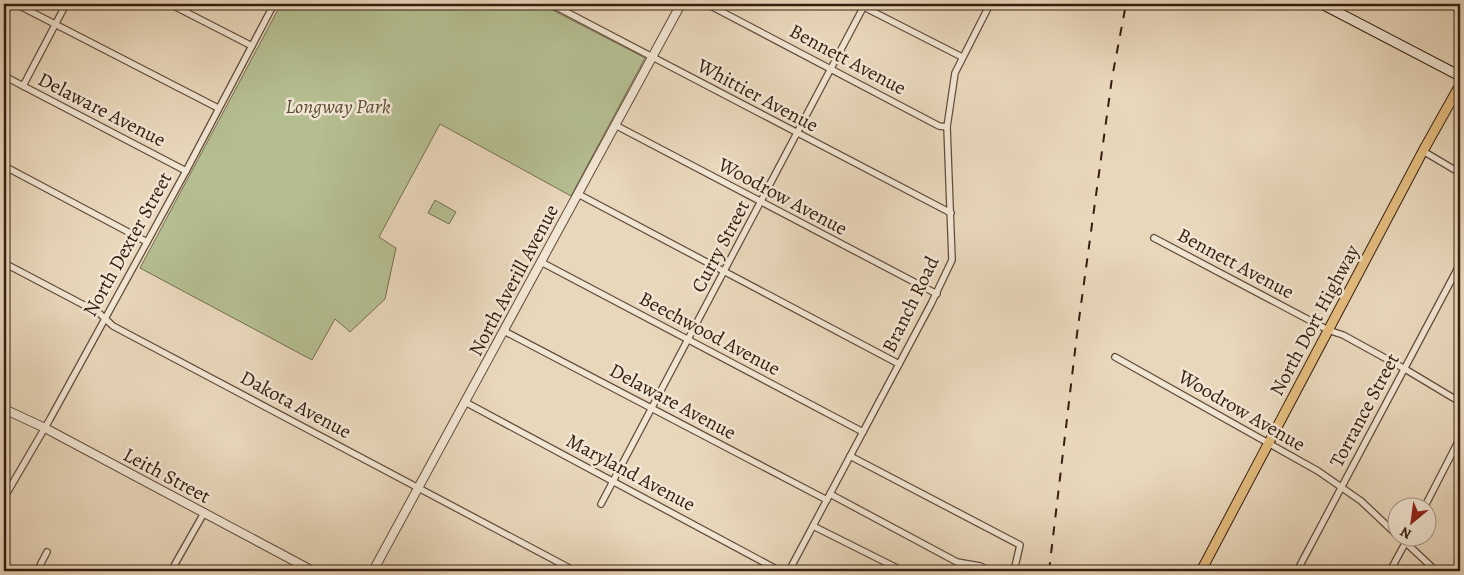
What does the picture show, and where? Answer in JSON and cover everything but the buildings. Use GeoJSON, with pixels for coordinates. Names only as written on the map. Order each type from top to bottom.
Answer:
{"type":"FeatureCollection","features":[{"type":"Feature","properties":{"kind":"main road"},"geometry":{"type":"LineString","coordinates":[[1322,4],[1460,76]]}},
{"type":"Feature","properties":{"kind":"main road","name":"North Dort Highway"},"geometry":{"type":"LineString","coordinates":[[1201,571],[1423,151],[1460,85]]}},
{"type":"Feature","properties":{"kind":"street"},"geometry":{"type":"LineString","coordinates":[[16,4],[218,108]]}},
{"type":"Feature","properties":{"kind":"street"},"geometry":{"type":"LineString","coordinates":[[23,86],[66,4]]}},
{"type":"Feature","properties":{"kind":"street"},"geometry":{"type":"LineString","coordinates":[[170,4],[252,46]]}},
{"type":"Feature","properties":{"kind":"street","name":"North Dexter Street"},"geometry":{"type":"LineString","coordinates":[[4,498],[45,428],[186,171],[274,4]]}},
{"type":"Feature","properties":{"kind":"street","name":"Whittier Avenue"},"geometry":{"type":"LineString","coordinates":[[551,4],[951,213]]}},
{"type":"Feature","properties":{"kind":"street","name":"North Averill Avenue"},"geometry":{"type":"LineString","coordinates":[[373,571],[420,488],[681,4]]}},
{"type":"Feature","properties":{"kind":"street","name":"Bennett Avenue"},"geometry":{"type":"LineString","coordinates":[[707,4],[939,126],[947,128]]}},
{"type":"Feature","properties":{"kind":"street","name":"Branch Road"},"geometry":{"type":"LineString","coordinates":[[789,571],[937,294],[952,260],[947,128],[955,73],[990,4]]}},
{"type":"Feature","properties":{"kind":"street"},"geometry":{"type":"LineString","coordinates":[[863,5],[962,58]]}},
{"type":"Feature","properties":{"kind":"street","name":"Curry Street"},"geometry":{"type":"LineString","coordinates":[[602,504],[863,5]]}},
{"type":"Feature","properties":{"kind":"street","name":"Delaware Avenue"},"geometry":{"type":"LineString","coordinates":[[4,76],[186,171]]}},
{"type":"Feature","properties":{"kind":"street","name":"Woodrow Avenue"},"geometry":{"type":"LineString","coordinates":[[615,125],[937,294]]}},
{"type":"Feature","properties":{"kind":"street"},"geometry":{"type":"LineString","coordinates":[[1423,151],[1460,173]]}},
{"type":"Feature","properties":{"kind":"street"},"geometry":{"type":"LineString","coordinates":[[4,166],[146,242]]}},
{"type":"Feature","properties":{"kind":"street"},"geometry":{"type":"LineString","coordinates":[[578,194],[899,364]]}},
{"type":"Feature","properties":{"kind":"street","name":"Bennett Avenue"},"geometry":{"type":"LineString","coordinates":[[1154,238],[1328,330],[1343,335],[1460,402]]}},
{"type":"Feature","properties":{"kind":"street","name":"Beechwood Avenue"},"geometry":{"type":"LineString","coordinates":[[541,262],[863,432]]}},
{"type":"Feature","properties":{"kind":"street","name":"Dakota Avenue"},"geometry":{"type":"LineString","coordinates":[[4,263],[99,313],[113,326],[575,571]]}},
{"type":"Feature","properties":{"kind":"street","name":"Torrance Street"},"geometry":{"type":"LineString","coordinates":[[1297,571],[1460,264]]}},
{"type":"Feature","properties":{"kind":"street","name":"Delaware Avenue"},"geometry":{"type":"LineString","coordinates":[[504,331],[653,409],[957,562],[980,566],[990,571]]}},
{"type":"Feature","properties":{"kind":"street","name":"Woodrow Avenue"},"geometry":{"type":"LineString","coordinates":[[1115,357],[1270,443],[1342,487],[1361,501],[1386,525]]}},
{"type":"Feature","properties":{"kind":"street","name":"Maryland Avenue"},"geometry":{"type":"LineString","coordinates":[[465,402],[780,571]]}},
{"type":"Feature","properties":{"kind":"street","name":"Leith Street"},"geometry":{"type":"LineString","coordinates":[[4,409],[45,428],[313,571]]}},
{"type":"Feature","properties":{"kind":"street"},"geometry":{"type":"LineString","coordinates":[[1429,498],[1460,438]]}},
{"type":"Feature","properties":{"kind":"street"},"geometry":{"type":"LineString","coordinates":[[850,456],[1020,544],[1014,571]]}},
{"type":"Feature","properties":{"kind":"street"},"geometry":{"type":"LineString","coordinates":[[171,571],[204,513]]}},
{"type":"Feature","properties":{"kind":"street"},"geometry":{"type":"LineString","coordinates":[[813,526],[903,571]]}},
{"type":"Feature","properties":{"kind":"street"},"geometry":{"type":"LineString","coordinates":[[1390,571],[1403,548]]}},
{"type":"Feature","properties":{"kind":"street"},"geometry":{"type":"LineString","coordinates":[[1414,548],[1436,571]]}},
{"type":"Feature","properties":{"kind":"street"},"geometry":{"type":"LineString","coordinates":[[37,571],[48,552]]}},
{"type":"Feature","properties":{"kind":"green space","name":"Longway Park"},"geometry":{"type":"Polygon","coordinates":[[[281,4],[541,4],[645,58],[571,196],[440,124],[379,237],[396,248],[385,299],[350,332],[335,319],[312,360],[140,268],[281,4]]]}},
{"type":"Feature","properties":{"kind":"green space"},"geometry":{"type":"Polygon","coordinates":[[[435,200],[456,212],[449,224],[428,213],[435,200]]]}},
{"type":"Feature","properties":{"kind":"railway"},"geometry":{"type":"LineString","coordinates":[[1049,571],[1077,334],[1112,78],[1126,4]]}}]}
